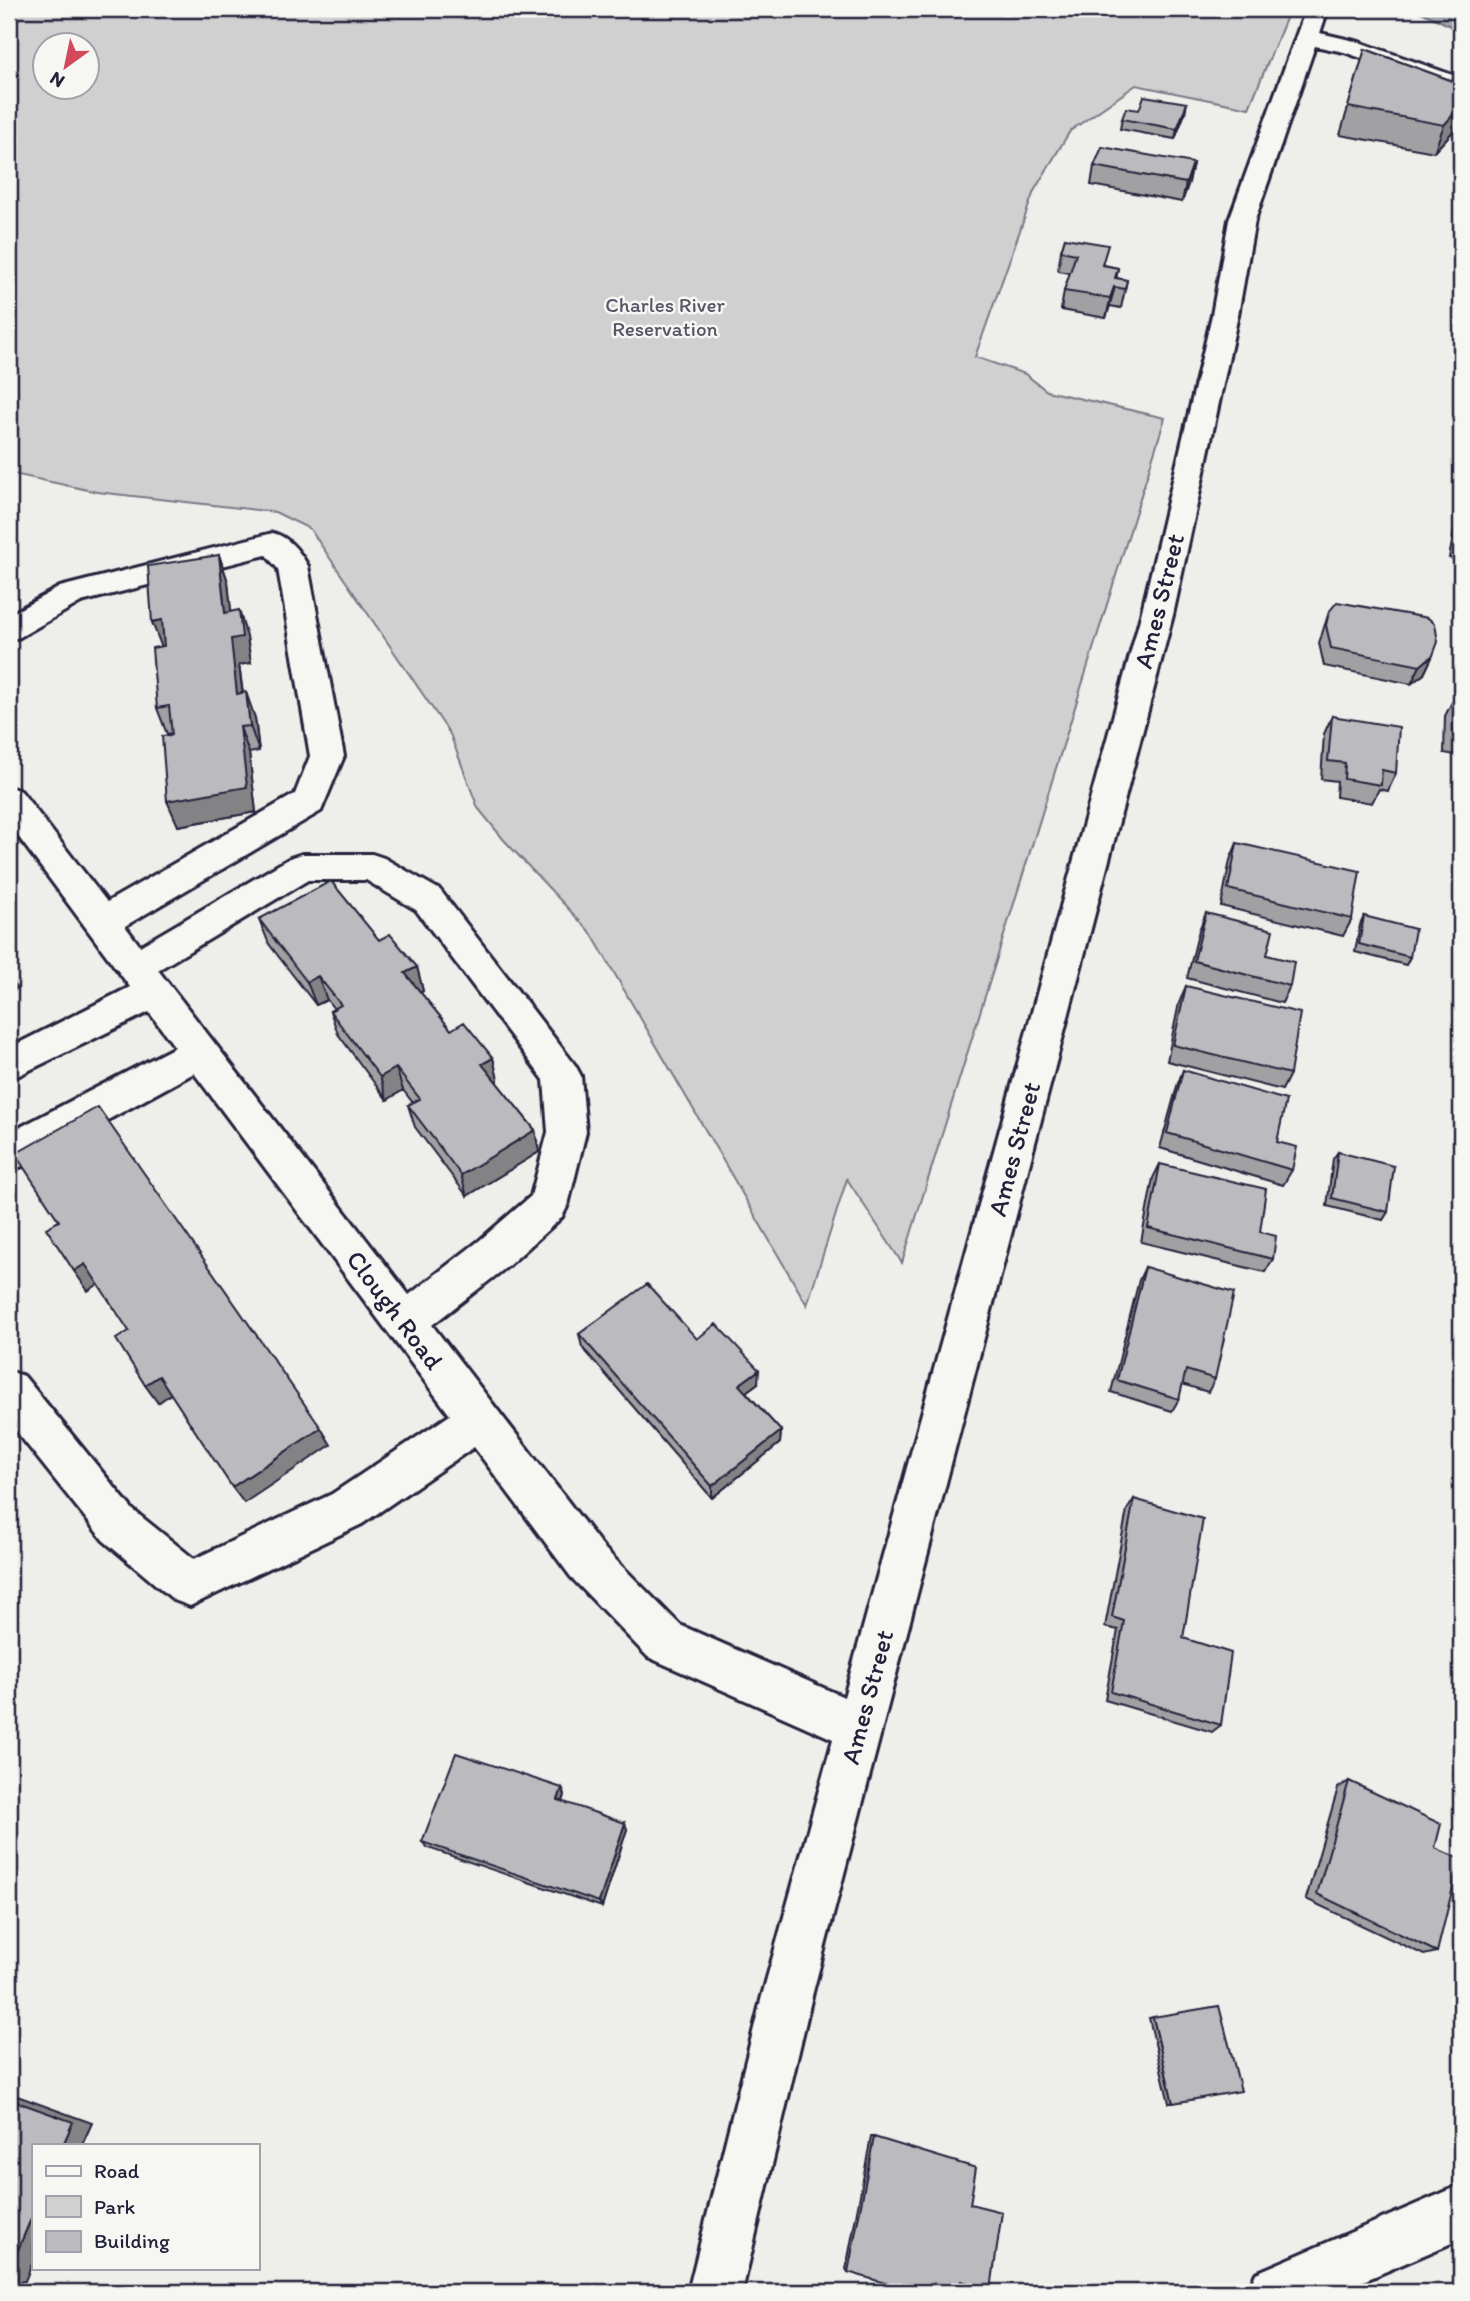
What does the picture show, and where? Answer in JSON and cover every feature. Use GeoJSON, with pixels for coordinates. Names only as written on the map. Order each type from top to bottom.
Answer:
{"type":"FeatureCollection","features":[{"type":"Feature","properties":{"kind":"street"},"geometry":{"type":"LineString","coordinates":[[1311,23],[1351,47],[1461,86]]}},
{"type":"Feature","properties":{"kind":"street","name":"Ames Street"},"geometry":{"type":"LineString","coordinates":[[715,2292],[787,1996],[1157,615],[1225,315],[1242,220],[1311,23]]}},
{"type":"Feature","properties":{"kind":"street"},"geometry":{"type":"LineString","coordinates":[[9,629],[71,594],[273,543],[293,566],[327,756],[309,802],[102,922]]}},
{"type":"Feature","properties":{"kind":"street","name":"Clough Road"},"geometry":{"type":"LineString","coordinates":[[9,800],[587,1562],[664,1641],[859,1727]]}},
{"type":"Feature","properties":{"kind":"street"},"geometry":{"type":"LineString","coordinates":[[9,1065],[145,979],[302,867],[372,867],[428,900],[562,1076],[567,1132],[548,1205],[494,1254],[405,1322]]}},
{"type":"Feature","properties":{"kind":"street"},"geometry":{"type":"LineString","coordinates":[[9,1154],[200,1052]]}},
{"type":"Feature","properties":{"kind":"street"},"geometry":{"type":"LineString","coordinates":[[9,1390],[118,1525],[190,1584],[347,1509],[479,1420]]}},
{"type":"Feature","properties":{"kind":"street"},"geometry":{"type":"LineString","coordinates":[[1275,2292],[1461,2212]]}},
{"type":"Feature","properties":{"kind":"green space","name":"Charles River Reservation"},"geometry":{"type":"Polygon","coordinates":[[[9,9],[1290,9],[1249,108],[1136,85],[1070,131],[1034,191],[975,357],[1025,374],[1047,391],[1165,418],[902,1263],[847,1179],[807,1305],[591,933],[504,840],[478,808],[450,734],[310,529],[275,512],[97,492],[9,473],[9,9]]]}},
{"type":"Feature","properties":{"kind":"shaded area"},"geometry":{"type":"Polygon","coordinates":[[[1415,9],[1461,9],[1461,43],[1457,29],[1415,9]]]}},
{"type":"Feature","properties":{"kind":"building"},"geometry":{"type":"Polygon","coordinates":[[[1365,49],[1461,84],[1461,106],[1444,125],[1348,107],[1365,49]]]}},
{"type":"Feature","properties":{"kind":"building"},"geometry":{"type":"Polygon","coordinates":[[[1144,96],[1187,103],[1177,129],[1122,119],[1126,108],[1139,110],[1144,96]]]}},
{"type":"Feature","properties":{"kind":"building"},"geometry":{"type":"Polygon","coordinates":[[[1102,147],[1193,163],[1186,183],[1094,166],[1102,147]]]}},
{"type":"Feature","properties":{"kind":"building"},"geometry":{"type":"Polygon","coordinates":[[[1065,238],[1108,245],[1102,265],[1118,268],[1115,278],[1127,280],[1125,289],[1114,287],[1110,298],[1064,291],[1076,254],[1061,251],[1065,238]]]}},
{"type":"Feature","properties":{"kind":"building"},"geometry":{"type":"Polygon","coordinates":[[[1461,519],[1461,540],[1457,539],[1461,519]]]}},
{"type":"Feature","properties":{"kind":"building"},"geometry":{"type":"Polygon","coordinates":[[[219,555],[225,613],[239,610],[242,637],[231,639],[237,694],[246,692],[250,726],[240,727],[247,787],[167,801],[162,736],[172,735],[169,706],[157,708],[152,648],[164,646],[162,620],[152,622],[148,566],[219,555]]]}},
{"type":"Feature","properties":{"kind":"building"},"geometry":{"type":"Polygon","coordinates":[[[1337,602],[1428,618],[1435,624],[1438,642],[1433,655],[1420,666],[1331,648],[1326,625],[1329,612],[1337,602]]]}},
{"type":"Feature","properties":{"kind":"building"},"geometry":{"type":"Polygon","coordinates":[[[1454,698],[1461,699],[1461,737],[1453,735],[1454,698]]]}},
{"type":"Feature","properties":{"kind":"building"},"geometry":{"type":"Polygon","coordinates":[[[1332,716],[1399,727],[1396,773],[1382,770],[1381,785],[1344,779],[1345,763],[1328,761],[1332,716]]]}},
{"type":"Feature","properties":{"kind":"building"},"geometry":{"type":"Polygon","coordinates":[[[1237,843],[1360,871],[1352,919],[1228,889],[1237,843]]]}},
{"type":"Feature","properties":{"kind":"building"},"geometry":{"type":"Polygon","coordinates":[[[331,881],[379,940],[390,934],[417,967],[405,973],[451,1030],[464,1022],[493,1058],[482,1064],[535,1130],[461,1175],[408,1105],[420,1099],[396,1068],[380,1077],[330,1011],[341,1005],[318,976],[307,982],[259,919],[331,881]]]}},
{"type":"Feature","properties":{"kind":"building"},"geometry":{"type":"Polygon","coordinates":[[[1206,913],[1273,930],[1267,955],[1294,962],[1290,986],[1194,961],[1206,913]]]}},
{"type":"Feature","properties":{"kind":"building"},"geometry":{"type":"Polygon","coordinates":[[[1364,916],[1415,929],[1410,957],[1359,944],[1364,916]]]}},
{"type":"Feature","properties":{"kind":"building"},"geometry":{"type":"Polygon","coordinates":[[[1186,986],[1300,1013],[1290,1074],[1173,1045],[1186,986]]]}},
{"type":"Feature","properties":{"kind":"building"},"geometry":{"type":"Polygon","coordinates":[[[1183,1070],[1286,1100],[1277,1142],[1297,1147],[1292,1170],[1167,1133],[1183,1070]]]}},
{"type":"Feature","properties":{"kind":"building"},"geometry":{"type":"Polygon","coordinates":[[[98,1107],[321,1428],[232,1487],[159,1376],[145,1385],[116,1339],[129,1331],[85,1264],[74,1271],[46,1228],[59,1221],[15,1154],[98,1107]]]}},
{"type":"Feature","properties":{"kind":"building"},"geometry":{"type":"Polygon","coordinates":[[[1338,1152],[1394,1166],[1388,1212],[1332,1198],[1338,1152]]]}},
{"type":"Feature","properties":{"kind":"building"},"geometry":{"type":"Polygon","coordinates":[[[1160,1164],[1266,1189],[1260,1232],[1276,1236],[1273,1259],[1148,1228],[1160,1164]]]}},
{"type":"Feature","properties":{"kind":"building"},"geometry":{"type":"Polygon","coordinates":[[[1145,1267],[1234,1293],[1215,1379],[1186,1370],[1179,1399],[1117,1380],[1145,1267]]]}},
{"type":"Feature","properties":{"kind":"building"},"geometry":{"type":"Polygon","coordinates":[[[647,1284],[697,1339],[716,1324],[759,1370],[739,1385],[781,1431],[712,1486],[579,1334],[647,1284]]]}},
{"type":"Feature","properties":{"kind":"building"},"geometry":{"type":"Polygon","coordinates":[[[1134,1499],[1203,1519],[1183,1638],[1231,1653],[1221,1725],[1111,1692],[1124,1621],[1112,1617],[1134,1499]]]}},
{"type":"Feature","properties":{"kind":"building"},"geometry":{"type":"Polygon","coordinates":[[[456,1753],[562,1788],[558,1800],[625,1823],[599,1902],[422,1842],[456,1753]]]}},
{"type":"Feature","properties":{"kind":"building"},"geometry":{"type":"Polygon","coordinates":[[[1349,1781],[1441,1824],[1435,1848],[1460,1859],[1437,1952],[1317,1894],[1349,1781]]]}},
{"type":"Feature","properties":{"kind":"building"},"geometry":{"type":"Polygon","coordinates":[[[1219,2006],[1241,2091],[1173,2103],[1153,2017],[1219,2006]]]}},
{"type":"Feature","properties":{"kind":"building"},"geometry":{"type":"Polygon","coordinates":[[[9,2099],[73,2122],[63,2144],[32,2144],[32,2216],[9,2271],[9,2099]]]}},
{"type":"Feature","properties":{"kind":"building"},"geometry":{"type":"Polygon","coordinates":[[[874,2137],[976,2168],[970,2204],[1002,2212],[991,2289],[961,2281],[960,2292],[915,2292],[848,2272],[874,2137]]]}}]}
